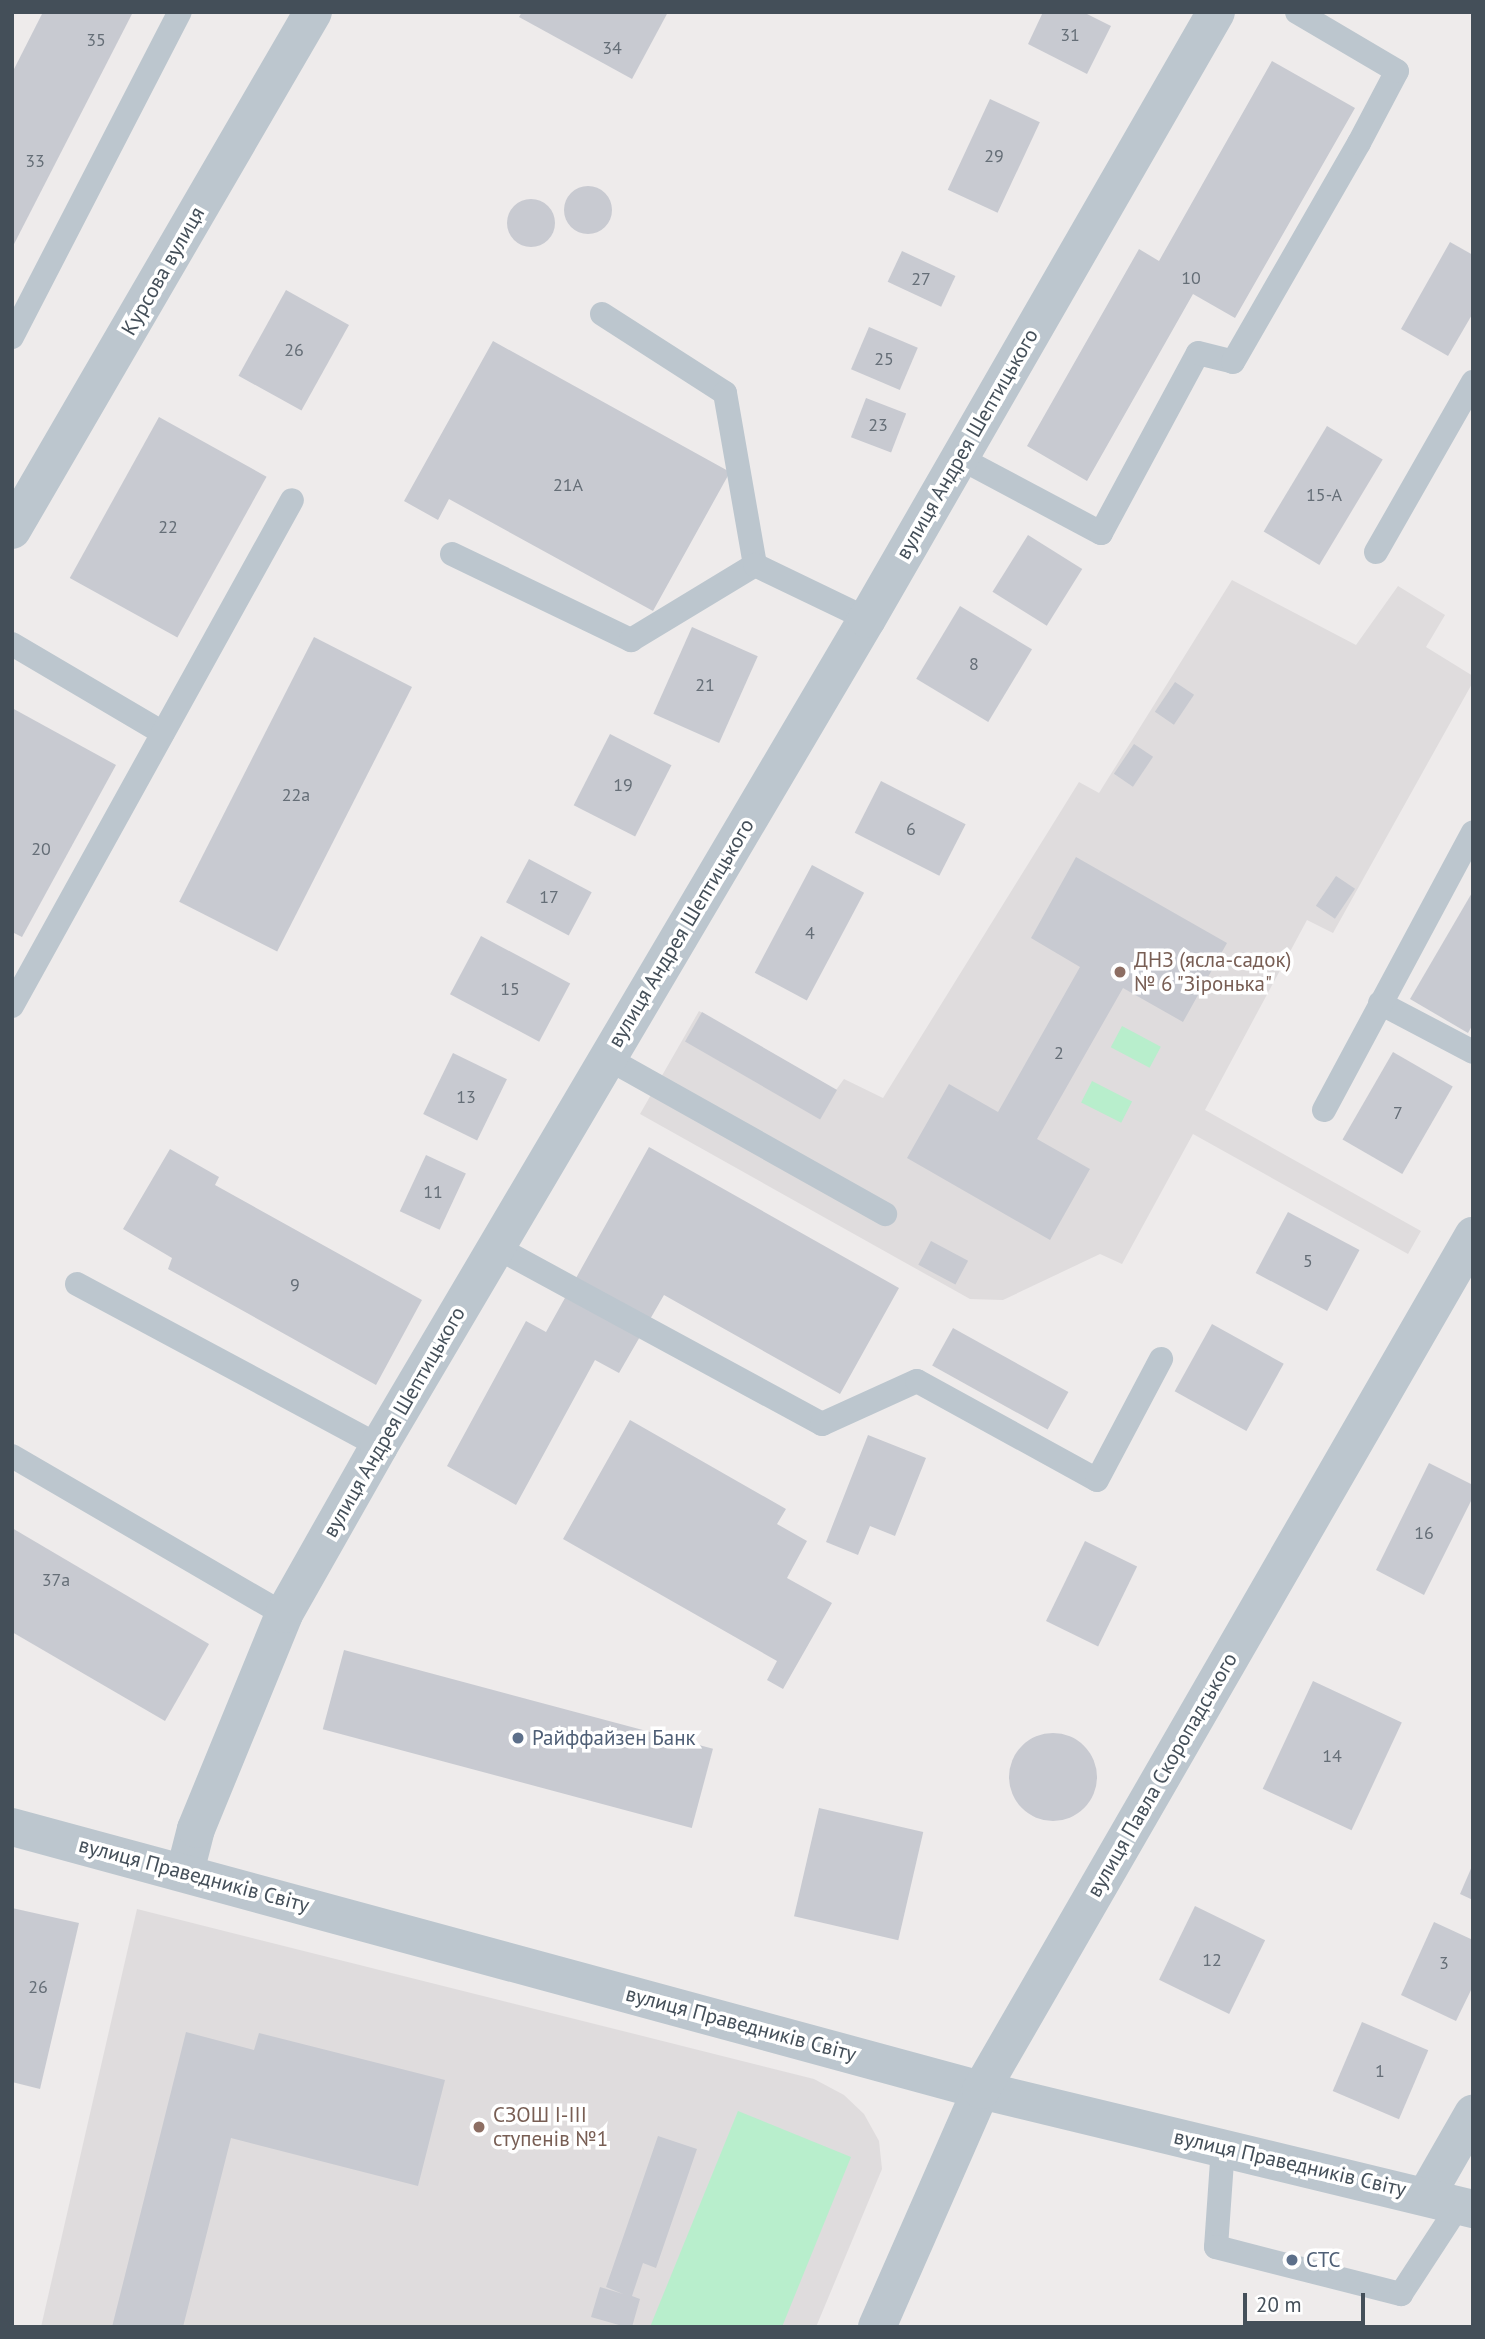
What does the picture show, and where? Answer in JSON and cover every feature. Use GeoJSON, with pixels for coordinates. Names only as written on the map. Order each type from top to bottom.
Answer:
{"type":"FeatureCollection","features":[{"type":"Feature","properties":{"kind":"street","name":"Курсова вулиця"},"geometry":{"type":"LineString","coordinates":[[12,530],[313,12]]}},
{"type":"Feature","properties":{"kind":"street","name":"вулиця Андрея Шептицького"},"geometry":{"type":"LineString","coordinates":[[185,1872],[196,1829],[284,1614],[379,1446],[867,619],[1216,12]]}},
{"type":"Feature","properties":{"kind":"street","name":"вулиця Павла Скоропадського"},"geometry":{"type":"LineString","coordinates":[[877,2327],[981,2090],[1473,1236]]}},
{"type":"Feature","properties":{"kind":"street","name":"вулиця Праведників Світу"},"geometry":{"type":"LineString","coordinates":[[12,1826],[981,2090],[1453,2203]]}},
{"type":"Feature","properties":{"kind":"street"},"geometry":{"type":"LineString","coordinates":[[1453,2203],[1473,2114]]}},
{"type":"Feature","properties":{"kind":"lane"},"geometry":{"type":"LineString","coordinates":[[12,337],[180,12]]}},
{"type":"Feature","properties":{"kind":"lane"},"geometry":{"type":"LineString","coordinates":[[958,457],[1101,533],[1198,353],[1233,362],[1359,143],[1397,71],[1297,12]]}},
{"type":"Feature","properties":{"kind":"lane"},"geometry":{"type":"LineString","coordinates":[[602,314],[725,393],[755,565]]}},
{"type":"Feature","properties":{"kind":"lane"},"geometry":{"type":"LineString","coordinates":[[1376,552],[1473,382]]}},
{"type":"Feature","properties":{"kind":"lane"},"geometry":{"type":"LineString","coordinates":[[16,992],[292,500]]}},
{"type":"Feature","properties":{"kind":"lane"},"geometry":{"type":"LineString","coordinates":[[452,554],[631,640],[755,565]]}},
{"type":"Feature","properties":{"kind":"lane"},"geometry":{"type":"LineString","coordinates":[[755,565],[867,619]]}},
{"type":"Feature","properties":{"kind":"lane"},"geometry":{"type":"LineString","coordinates":[[12,644],[163,733]]}},
{"type":"Feature","properties":{"kind":"lane"},"geometry":{"type":"LineString","coordinates":[[1324,1110],[1473,832]]}},
{"type":"Feature","properties":{"kind":"lane"},"geometry":{"type":"LineString","coordinates":[[1380,1003],[1473,1052]]}},
{"type":"Feature","properties":{"kind":"lane"},"geometry":{"type":"LineString","coordinates":[[607,1058],[885,1214]]}},
{"type":"Feature","properties":{"kind":"lane"},"geometry":{"type":"LineString","coordinates":[[496,1247],[822,1424],[917,1381],[1097,1480],[1160,1359]]}},
{"type":"Feature","properties":{"kind":"lane"},"geometry":{"type":"LineString","coordinates":[[77,1284],[379,1446]]}},
{"type":"Feature","properties":{"kind":"lane"},"geometry":{"type":"LineString","coordinates":[[12,1456],[284,1614]]}},
{"type":"Feature","properties":{"kind":"lane"},"geometry":{"type":"LineString","coordinates":[[1223,2147],[1216,2247],[1401,2294],[1453,2203]]}},
{"type":"Feature","properties":{"kind":"shaded area","name":"ДНЗ (ясла-садок) № 6 \"Зіронька\""},"geometry":{"type":"Polygon","coordinates":[[[1232,580],[1356,645],[1398,586],[1445,615],[1426,647],[1473,676],[1473,682],[1333,933],[1307,920],[1205,1110],[1421,1231],[1408,1254],[1193,1134],[1122,1264],[1100,1254],[1003,1300],[970,1299],[640,1114],[699,1011],[836,1090],[844,1079],[883,1098],[1079,782],[1099,793],[1232,580]]]}},
{"type":"Feature","properties":{"kind":"shaded area","name":"СЗОШ І-ІІІ ступенів №1"},"geometry":{"type":"Polygon","coordinates":[[[137,1909],[814,2079],[844,2095],[864,2114],[879,2141],[882,2169],[816,2327],[41,2327],[137,1909]]]}},
{"type":"Feature","properties":{"kind":"green space"},"geometry":{"type":"Polygon","coordinates":[[[1122,1026],[1161,1047],[1150,1068],[1111,1047],[1122,1026]]]}},
{"type":"Feature","properties":{"kind":"green space"},"geometry":{"type":"Polygon","coordinates":[[[1092,1081],[1132,1101],[1121,1123],[1081,1102],[1092,1081]]]}},
{"type":"Feature","properties":{"kind":"green space"},"geometry":{"type":"Polygon","coordinates":[[[738,2111],[851,2157],[782,2327],[650,2327],[738,2111]]]}},
{"type":"Feature","properties":{"kind":"building"},"geometry":{"type":"Polygon","coordinates":[[[43,12],[133,12],[12,248],[12,73],[43,12]]]}},
{"type":"Feature","properties":{"kind":"building"},"geometry":{"type":"Polygon","coordinates":[[[522,12],[668,12],[632,79],[519,17],[522,12]]]}},
{"type":"Feature","properties":{"kind":"building"},"geometry":{"type":"Polygon","coordinates":[[[1043,12],[1083,12],[1111,26],[1087,74],[1028,44],[1043,12]]]}},
{"type":"Feature","properties":{"kind":"building"},"geometry":{"type":"Polygon","coordinates":[[[1272,61],[1355,108],[1235,318],[1193,294],[1087,481],[1027,446],[1139,249],[1159,261],[1272,61]]]}},
{"type":"Feature","properties":{"kind":"building"},"geometry":{"type":"Polygon","coordinates":[[[990,99],[1040,122],[998,213],[948,190],[990,99]]]}},
{"type":"Feature","properties":{"kind":"building"},"geometry":{"type":"Polygon","coordinates":[[[588,186],[605,193],[612,210],[605,227],[588,234],[571,227],[564,210],[571,193],[588,186]]]}},
{"type":"Feature","properties":{"kind":"building"},"geometry":{"type":"Polygon","coordinates":[[[531,199],[548,206],[555,223],[548,240],[531,247],[514,240],[507,223],[514,206],[531,199]]]}},
{"type":"Feature","properties":{"kind":"building"},"geometry":{"type":"Polygon","coordinates":[[[1450,242],[1473,255],[1473,313],[1448,356],[1401,329],[1450,242]]]}},
{"type":"Feature","properties":{"kind":"building"},"geometry":{"type":"Polygon","coordinates":[[[902,251],[955,276],[941,307],[888,282],[902,251]]]}},
{"type":"Feature","properties":{"kind":"building"},"geometry":{"type":"Polygon","coordinates":[[[286,290],[349,325],[301,411],[238,376],[286,290]]]}},
{"type":"Feature","properties":{"kind":"building"},"geometry":{"type":"Polygon","coordinates":[[[869,327],[918,348],[900,390],[851,369],[869,327]]]}},
{"type":"Feature","properties":{"kind":"building"},"geometry":{"type":"Polygon","coordinates":[[[493,341],[730,472],[653,611],[449,499],[438,520],[404,501],[493,341]]]}},
{"type":"Feature","properties":{"kind":"building"},"geometry":{"type":"Polygon","coordinates":[[[866,398],[906,413],[891,453],[851,437],[866,398]]]}},
{"type":"Feature","properties":{"kind":"building"},"geometry":{"type":"Polygon","coordinates":[[[159,417],[267,477],[177,638],[70,578],[159,417]]]}},
{"type":"Feature","properties":{"kind":"building"},"geometry":{"type":"Polygon","coordinates":[[[1327,426],[1383,459],[1319,565],[1264,531],[1327,426]]]}},
{"type":"Feature","properties":{"kind":"building"},"geometry":{"type":"Polygon","coordinates":[[[1028,535],[1082,569],[1047,626],[992,592],[1028,535]]]}},
{"type":"Feature","properties":{"kind":"building"},"geometry":{"type":"Polygon","coordinates":[[[960,606],[1032,649],[988,722],[916,679],[960,606]]]}},
{"type":"Feature","properties":{"kind":"building"},"geometry":{"type":"Polygon","coordinates":[[[692,627],[758,656],[719,743],[653,714],[692,627]]]}},
{"type":"Feature","properties":{"kind":"building"},"geometry":{"type":"Polygon","coordinates":[[[314,637],[412,687],[277,952],[179,902],[314,637]]]}},
{"type":"Feature","properties":{"kind":"building"},"geometry":{"type":"Polygon","coordinates":[[[1175,682],[1194,695],[1174,725],[1155,712],[1175,682]]]}},
{"type":"Feature","properties":{"kind":"building"},"geometry":{"type":"Polygon","coordinates":[[[12,708],[116,765],[22,937],[12,932],[12,708]]]}},
{"type":"Feature","properties":{"kind":"building"},"geometry":{"type":"Polygon","coordinates":[[[610,734],[671,765],[635,837],[574,805],[610,734]]]}},
{"type":"Feature","properties":{"kind":"building"},"geometry":{"type":"Polygon","coordinates":[[[1134,744],[1153,757],[1133,787],[1114,774],[1134,744]]]}},
{"type":"Feature","properties":{"kind":"building"},"geometry":{"type":"Polygon","coordinates":[[[881,781],[966,824],[939,876],[855,833],[881,781]]]}},
{"type":"Feature","properties":{"kind":"building"},"geometry":{"type":"Polygon","coordinates":[[[1076,857],[1227,943],[1183,1022],[1123,988],[1037,1139],[1090,1169],[1050,1240],[907,1158],[949,1084],[998,1112],[1080,967],[1031,938],[1076,857]]]}},
{"type":"Feature","properties":{"kind":"building"},"geometry":{"type":"Polygon","coordinates":[[[529,859],[592,892],[569,936],[506,902],[529,859]]]}},
{"type":"Feature","properties":{"kind":"building"},"geometry":{"type":"Polygon","coordinates":[[[812,865],[864,893],[807,1000],[755,973],[812,865]]]}},
{"type":"Feature","properties":{"kind":"building"},"geometry":{"type":"Polygon","coordinates":[[[1336,876],[1355,889],[1335,919],[1316,906],[1336,876]]]}},
{"type":"Feature","properties":{"kind":"building"},"geometry":{"type":"Polygon","coordinates":[[[1473,891],[1473,1024],[1468,1033],[1410,999],[1473,891]]]}},
{"type":"Feature","properties":{"kind":"building"},"geometry":{"type":"Polygon","coordinates":[[[481,936],[570,983],[539,1042],[450,994],[481,936]]]}},
{"type":"Feature","properties":{"kind":"building"},"geometry":{"type":"Polygon","coordinates":[[[702,1012],[837,1090],[820,1119],[685,1041],[702,1012]]]}},
{"type":"Feature","properties":{"kind":"building"},"geometry":{"type":"Polygon","coordinates":[[[1393,1052],[1453,1086],[1402,1174],[1342,1139],[1393,1052]]]}},
{"type":"Feature","properties":{"kind":"building"},"geometry":{"type":"Polygon","coordinates":[[[453,1053],[507,1079],[477,1140],[423,1114],[453,1053]]]}},
{"type":"Feature","properties":{"kind":"building"},"geometry":{"type":"Polygon","coordinates":[[[649,1147],[899,1288],[840,1394],[664,1295],[619,1373],[595,1360],[516,1505],[447,1466],[526,1321],[546,1332],[649,1147]]]}},
{"type":"Feature","properties":{"kind":"building"},"geometry":{"type":"Polygon","coordinates":[[[170,1149],[219,1177],[215,1185],[422,1300],[376,1385],[168,1269],[172,1258],[123,1229],[170,1149]]]}},
{"type":"Feature","properties":{"kind":"building"},"geometry":{"type":"Polygon","coordinates":[[[426,1155],[466,1174],[440,1230],[400,1211],[426,1155]]]}},
{"type":"Feature","properties":{"kind":"building"},"geometry":{"type":"Polygon","coordinates":[[[1288,1212],[1360,1250],[1327,1311],[1256,1273],[1288,1212]]]}},
{"type":"Feature","properties":{"kind":"building"},"geometry":{"type":"Polygon","coordinates":[[[931,1241],[968,1261],[955,1285],[918,1265],[931,1241]]]}},
{"type":"Feature","properties":{"kind":"building"},"geometry":{"type":"Polygon","coordinates":[[[1212,1324],[1284,1364],[1246,1431],[1175,1391],[1212,1324]]]}},
{"type":"Feature","properties":{"kind":"building"},"geometry":{"type":"Polygon","coordinates":[[[953,1328],[1068,1392],[1048,1430],[932,1366],[953,1328]]]}},
{"type":"Feature","properties":{"kind":"building"},"geometry":{"type":"Polygon","coordinates":[[[630,1420],[786,1509],[777,1524],[807,1541],[787,1578],[832,1603],[783,1689],[767,1680],[777,1661],[563,1539],[630,1420]]]}},
{"type":"Feature","properties":{"kind":"building"},"geometry":{"type":"Polygon","coordinates":[[[868,1435],[926,1458],[895,1536],[870,1526],[858,1555],[826,1542],[868,1435]]]}},
{"type":"Feature","properties":{"kind":"building"},"geometry":{"type":"Polygon","coordinates":[[[1429,1463],[1473,1485],[1473,1497],[1424,1595],[1376,1570],[1429,1463]]]}},
{"type":"Feature","properties":{"kind":"building"},"geometry":{"type":"Polygon","coordinates":[[[12,1528],[209,1644],[165,1721],[12,1632],[12,1528]]]}},
{"type":"Feature","properties":{"kind":"building"},"geometry":{"type":"Polygon","coordinates":[[[1085,1541],[1137,1566],[1098,1646],[1046,1621],[1085,1541]]]}},
{"type":"Feature","properties":{"kind":"building","name":"Райффайзен Банк"},"geometry":{"type":"Polygon","coordinates":[[[344,1650],[713,1749],[692,1828],[323,1729],[344,1650]]]}},
{"type":"Feature","properties":{"kind":"building"},"geometry":{"type":"Polygon","coordinates":[[[1313,1681],[1402,1722],[1352,1830],[1263,1789],[1313,1681]]]}},
{"type":"Feature","properties":{"kind":"building"},"geometry":{"type":"Polygon","coordinates":[[[1053,1733],[1078,1740],[1090,1752],[1097,1777],[1090,1802],[1078,1814],[1053,1821],[1028,1814],[1016,1802],[1009,1777],[1016,1752],[1028,1740],[1053,1733]]]}},
{"type":"Feature","properties":{"kind":"building"},"geometry":{"type":"Polygon","coordinates":[[[819,1808],[923,1832],[898,1940],[794,1916],[819,1808]]]}},
{"type":"Feature","properties":{"kind":"building"},"geometry":{"type":"Polygon","coordinates":[[[1473,1864],[1473,1900],[1460,1894],[1473,1864]]]}},
{"type":"Feature","properties":{"kind":"building"},"geometry":{"type":"Polygon","coordinates":[[[1195,1906],[1265,1940],[1229,2014],[1159,1980],[1195,1906]]]}},
{"type":"Feature","properties":{"kind":"building"},"geometry":{"type":"Polygon","coordinates":[[[12,1908],[79,1923],[40,2089],[12,2082],[12,1908]]]}},
{"type":"Feature","properties":{"kind":"building"},"geometry":{"type":"Polygon","coordinates":[[[1434,1922],[1473,1940],[1473,1986],[1456,2021],[1401,1995],[1434,1922]]]}},
{"type":"Feature","properties":{"kind":"building"},"geometry":{"type":"Polygon","coordinates":[[[1362,2022],[1428,2050],[1399,2119],[1333,2091],[1362,2022]]]}},
{"type":"Feature","properties":{"kind":"building"},"geometry":{"type":"Polygon","coordinates":[[[186,2032],[254,2050],[259,2033],[445,2080],[418,2186],[231,2138],[183,2327],[112,2327],[186,2032]]]}},
{"type":"Feature","properties":{"kind":"building"},"geometry":{"type":"Polygon","coordinates":[[[658,2136],[697,2149],[656,2268],[643,2263],[632,2296],[640,2299],[632,2327],[626,2327],[591,2317],[600,2287],[623,2294],[606,2287],[658,2136]]]}},
{"type":"Feature","properties":{"kind":"place","name":"ДНЗ (ясла-садок) № 6 \"Зіронька\""},"geometry":{"type":"Point","coordinates":[1120,972]}},
{"type":"Feature","properties":{"kind":"place","name":"Райффайзен Банк"},"geometry":{"type":"Point","coordinates":[518,1738]}},
{"type":"Feature","properties":{"kind":"place","name":"СЗОШ І-ІІІ ступенів №1"},"geometry":{"type":"Point","coordinates":[479,2127]}},
{"type":"Feature","properties":{"kind":"place","name":"СТС"},"geometry":{"type":"Point","coordinates":[1292,2260]}}]}
